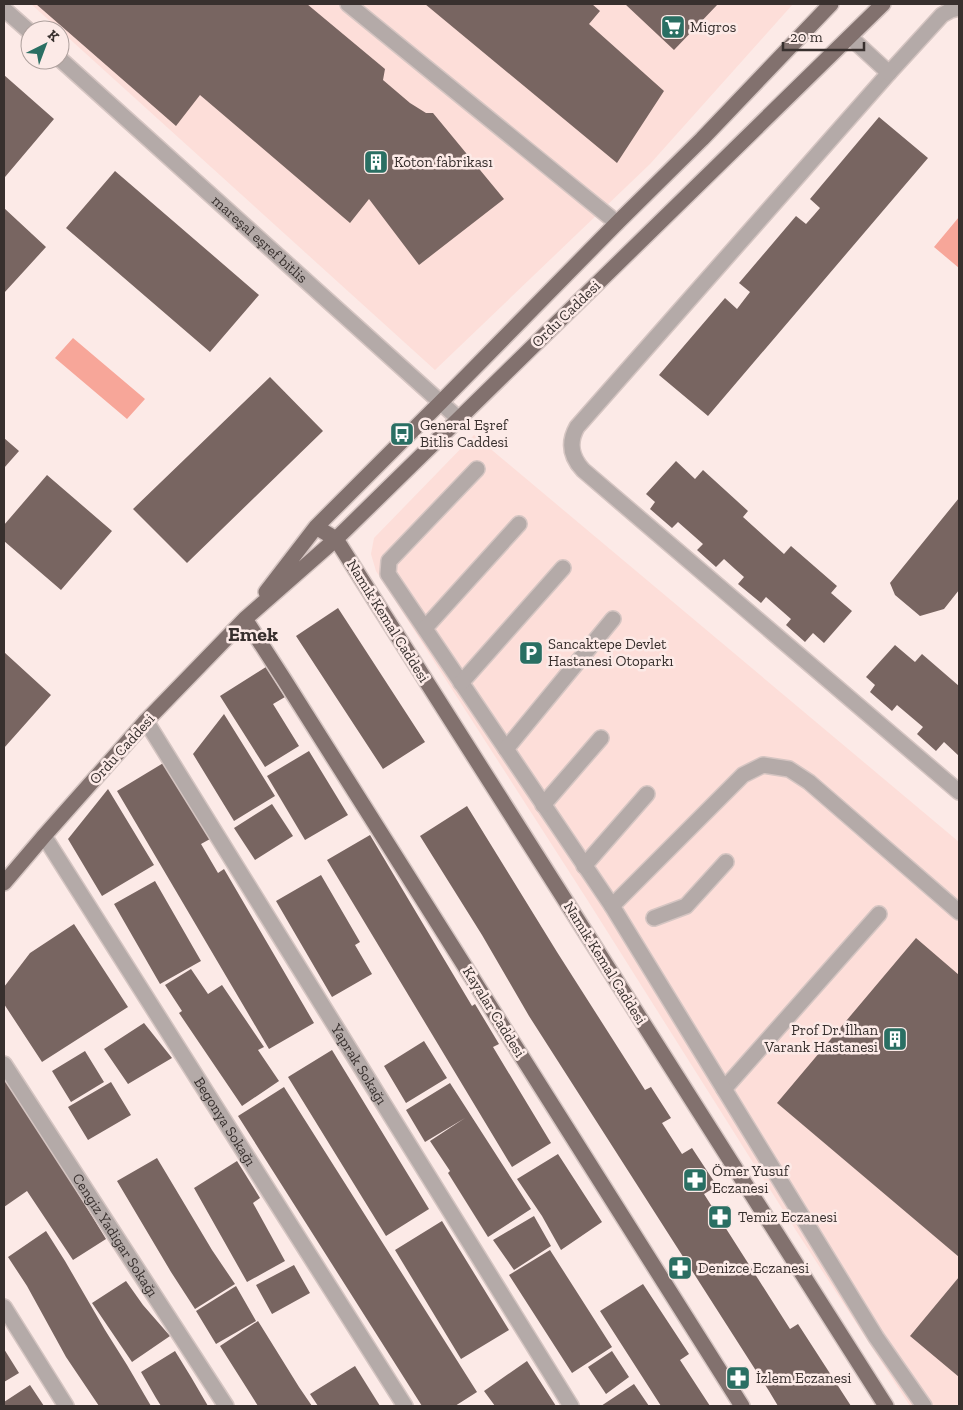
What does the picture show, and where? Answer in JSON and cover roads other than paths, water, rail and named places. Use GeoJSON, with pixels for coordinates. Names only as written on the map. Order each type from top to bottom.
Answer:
{"type":"FeatureCollection","features":[{"type":"Feature","properties":{"kind":"main road","name":"Ordu Caddesi"},"geometry":{"type":"LineString","coordinates":[[245,619],[316,527],[702,139],[831,4]]}},
{"type":"Feature","properties":{"kind":"main road","name":"Ordu Caddesi"},"geometry":{"type":"LineString","coordinates":[[4,883],[146,721],[245,619],[336,539],[883,4]]}},
{"type":"Feature","properties":{"kind":"main road","name":"Namık Kemal Caddesi"},"geometry":{"type":"LineString","coordinates":[[316,527],[336,539],[886,1406]]}},
{"type":"Feature","properties":{"kind":"main road","name":"Kayalar Caddesi"},"geometry":{"type":"LineString","coordinates":[[245,619],[286,681],[742,1406]]}},
{"type":"Feature","properties":{"kind":"street"},"geometry":{"type":"LineString","coordinates":[[348,4],[617,223]]}},
{"type":"Feature","properties":{"kind":"street"},"geometry":{"type":"LineString","coordinates":[[959,8],[942,15],[889,73],[577,427],[571,449],[573,457],[584,470],[959,792]]}},
{"type":"Feature","properties":{"kind":"street"},"geometry":{"type":"LineString","coordinates":[[4,9],[20,23]]}},
{"type":"Feature","properties":{"kind":"street"},"geometry":{"type":"LineString","coordinates":[[850,37],[889,73]]}},
{"type":"Feature","properties":{"kind":"street","name":"mareşal eşref bitlis"},"geometry":{"type":"LineString","coordinates":[[70,68],[459,419]]}},
{"type":"Feature","properties":{"kind":"street"},"geometry":{"type":"LineString","coordinates":[[477,469],[389,561],[388,574],[612,906],[876,1337],[924,1406]]}},
{"type":"Feature","properties":{"kind":"street"},"geometry":{"type":"LineString","coordinates":[[425,628],[519,524]]}},
{"type":"Feature","properties":{"kind":"street"},"geometry":{"type":"LineString","coordinates":[[461,683],[563,568]]}},
{"type":"Feature","properties":{"kind":"street"},"geometry":{"type":"LineString","coordinates":[[506,749],[614,619]]}},
{"type":"Feature","properties":{"kind":"street","name":"Yaprak Sokağı"},"geometry":{"type":"LineString","coordinates":[[146,721],[571,1406]]}},
{"type":"Feature","properties":{"kind":"street"},"geometry":{"type":"LineString","coordinates":[[543,805],[601,738]]}},
{"type":"Feature","properties":{"kind":"street"},"geometry":{"type":"LineString","coordinates":[[612,906],[743,774],[763,765],[789,769],[809,782],[959,912]]}},
{"type":"Feature","properties":{"kind":"street"},"geometry":{"type":"LineString","coordinates":[[584,866],[647,794]]}},
{"type":"Feature","properties":{"kind":"street","name":"Begonya Sokağı"},"geometry":{"type":"LineString","coordinates":[[44,836],[405,1406]]}},
{"type":"Feature","properties":{"kind":"street"},"geometry":{"type":"LineString","coordinates":[[654,918],[686,906],[726,862]]}},
{"type":"Feature","properties":{"kind":"street"},"geometry":{"type":"LineString","coordinates":[[724,1089],[879,914]]}},
{"type":"Feature","properties":{"kind":"street","name":"Cengiz Yadigar Sokağı"},"geometry":{"type":"LineString","coordinates":[[4,1064],[226,1406]]}},
{"type":"Feature","properties":{"kind":"street"},"geometry":{"type":"LineString","coordinates":[[4,1308],[66,1406]]}},
{"type":"Feature","properties":{"kind":"place","name":"Migros"},"geometry":{"type":"Point","coordinates":[673,27]}},
{"type":"Feature","properties":{"kind":"place","name":"Koton fabrikası"},"geometry":{"type":"Point","coordinates":[376,162]}},
{"type":"Feature","properties":{"kind":"place","name":"General Eşref Bitlis Caddesi"},"geometry":{"type":"Point","coordinates":[402,434]}},
{"type":"Feature","properties":{"kind":"place","name":"Sancaktepe Devlet Hastanesi Otoparkı"},"geometry":{"type":"Point","coordinates":[531,653]}},
{"type":"Feature","properties":{"kind":"place","name":"Prof Dr. İlhan Varank Hastanesi"},"geometry":{"type":"Point","coordinates":[895,1039]}},
{"type":"Feature","properties":{"kind":"place","name":"Ömer Yusuf Eczanesi"},"geometry":{"type":"Point","coordinates":[695,1180]}},
{"type":"Feature","properties":{"kind":"place","name":"Temiz Eczanesi"},"geometry":{"type":"Point","coordinates":[720,1217]}},
{"type":"Feature","properties":{"kind":"place","name":"Denizce Eczanesi"},"geometry":{"type":"Point","coordinates":[680,1268]}},
{"type":"Feature","properties":{"kind":"place","name":"İzlem Eczanesi"},"geometry":{"type":"Point","coordinates":[738,1378]}},
{"type":"Feature","properties":{"kind":"district","name":"Emek"},"geometry":{"type":"Point","coordinates":[253,634]}}]}
